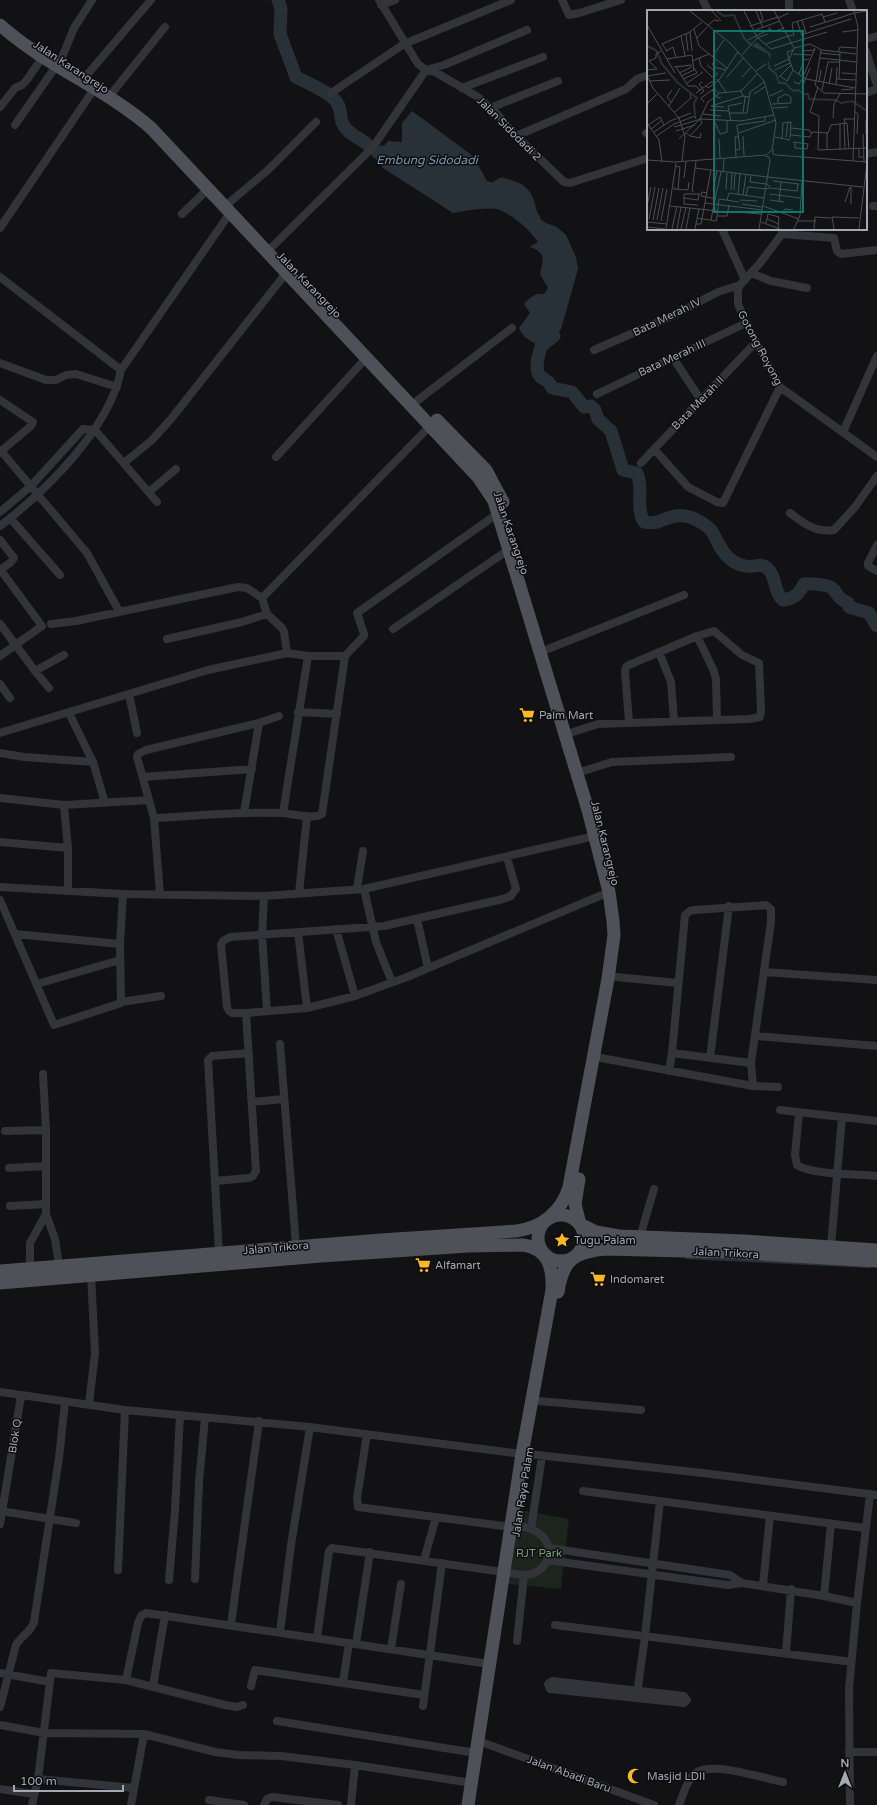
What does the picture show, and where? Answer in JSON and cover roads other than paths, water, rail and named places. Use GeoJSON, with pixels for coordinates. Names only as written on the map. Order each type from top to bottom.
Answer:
{"type":"FeatureCollection","features":[{"type":"Feature","properties":{"kind":"main road","name":"Jalan Karangrejo"},"geometry":{"type":"LineString","coordinates":[[0,16],[94,89],[151,128],[209,188],[272,247],[397,384],[431,425],[478,477],[494,501],[508,550],[548,650],[573,732],[595,836],[609,892],[614,935],[608,979],[569,1187],[561,1206],[549,1218]]}},
{"type":"Feature","properties":{"kind":"main road","name":"Jalan Karangrejo"},"geometry":{"type":"LineString","coordinates":[[0,25],[23,45],[42,58],[59,63],[86,76],[158,127],[286,272],[367,357],[397,384],[418,400],[486,470],[501,497],[527,597],[581,772],[597,809],[617,892],[622,929],[616,976],[575,1204],[580,1224]]}},
{"type":"Feature","properties":{"kind":"main road"},"geometry":{"type":"LineString","coordinates":[[562,1215],[569,1216],[580,1224],[584,1238],[583,1245],[575,1256],[563,1261],[556,1261],[544,1254],[538,1242],[538,1235],[540,1228],[549,1218],[562,1215]]}},
{"type":"Feature","properties":{"kind":"main road","name":"Jalan Trikora"},"geometry":{"type":"LineString","coordinates":[[0,1283],[30,1268],[296,1246],[516,1231],[532,1229],[549,1218]]}},
{"type":"Feature","properties":{"kind":"main road","name":"Jalan Trikora"},"geometry":{"type":"LineString","coordinates":[[580,1224],[608,1235],[831,1246],[877,1250]]}},
{"type":"Feature","properties":{"kind":"main road","name":"Jalan Trikora"},"geometry":{"type":"LineString","coordinates":[[0,1271],[15,1275],[91,1275],[321,1256],[483,1245],[530,1246],[544,1254]]}},
{"type":"Feature","properties":{"kind":"main road","name":"Jalan Trikora"},"geometry":{"type":"LineString","coordinates":[[575,1256],[597,1250],[621,1249],[877,1261]]}},
{"type":"Feature","properties":{"kind":"main road","name":"Jalan Raya Palam"},"geometry":{"type":"LineString","coordinates":[[468,1805],[513,1573],[514,1526],[552,1290],[551,1269],[544,1254]]}},
{"type":"Feature","properties":{"kind":"main road","name":"Jalan Raya Palam"},"geometry":{"type":"LineString","coordinates":[[525,1454],[539,1401],[560,1277],[563,1268],[575,1256]]}},
{"type":"Feature","properties":{"kind":"main road","name":"Jalan Raya Palam"},"geometry":{"type":"LineString","coordinates":[[475,1805],[489,1664],[513,1573]]}},
{"type":"Feature","properties":{"kind":"street"},"geometry":{"type":"LineString","coordinates":[[15,124],[59,63],[74,28],[92,0]]}},
{"type":"Feature","properties":{"kind":"street"},"geometry":{"type":"LineString","coordinates":[[86,76],[151,0]]}},
{"type":"Feature","properties":{"kind":"street"},"geometry":{"type":"LineString","coordinates":[[380,2],[395,0]]}},
{"type":"Feature","properties":{"kind":"street"},"geometry":{"type":"LineString","coordinates":[[331,93],[404,44],[511,0]]}},
{"type":"Feature","properties":{"kind":"street"},"geometry":{"type":"LineString","coordinates":[[562,0],[569,15],[621,0]]}},
{"type":"Feature","properties":{"kind":"street"},"geometry":{"type":"LineString","coordinates":[[703,0],[708,10]]}},
{"type":"Feature","properties":{"kind":"street"},"geometry":{"type":"LineString","coordinates":[[849,0],[853,10]]}},
{"type":"Feature","properties":{"kind":"street","name":"Jalan Sidodadi 2"},"geometry":{"type":"LineString","coordinates":[[380,2],[404,44],[418,64],[426,70],[435,72],[478,97],[516,136],[566,183],[601,174],[647,158]]}},
{"type":"Feature","properties":{"kind":"street"},"geometry":{"type":"LineString","coordinates":[[112,93],[165,27]]}},
{"type":"Feature","properties":{"kind":"street"},"geometry":{"type":"LineString","coordinates":[[272,247],[373,147],[426,70],[444,65],[527,30]]}},
{"type":"Feature","properties":{"kind":"street"},"geometry":{"type":"LineString","coordinates":[[867,39],[877,36]]}},
{"type":"Feature","properties":{"kind":"street"},"geometry":{"type":"LineString","coordinates":[[867,53],[877,86]]}},
{"type":"Feature","properties":{"kind":"street"},"geometry":{"type":"LineString","coordinates":[[462,88],[543,57]]}},
{"type":"Feature","properties":{"kind":"street"},"geometry":{"type":"LineString","coordinates":[[0,107],[15,88],[22,85],[26,81],[42,58]]}},
{"type":"Feature","properties":{"kind":"street"},"geometry":{"type":"LineString","coordinates":[[516,136],[626,89],[637,79],[647,75]]}},
{"type":"Feature","properties":{"kind":"street"},"geometry":{"type":"LineString","coordinates":[[490,108],[558,81]]}},
{"type":"Feature","properties":{"kind":"street"},"geometry":{"type":"LineString","coordinates":[[0,228],[94,89]]}},
{"type":"Feature","properties":{"kind":"street"},"geometry":{"type":"LineString","coordinates":[[867,93],[877,89]]}},
{"type":"Feature","properties":{"kind":"street"},"geometry":{"type":"LineString","coordinates":[[0,526],[39,494],[95,430],[113,398],[121,370],[230,208],[316,122]]}},
{"type":"Feature","properties":{"kind":"street"},"geometry":{"type":"LineString","coordinates":[[867,154],[877,152]]}},
{"type":"Feature","properties":{"kind":"street"},"geometry":{"type":"LineString","coordinates":[[182,214],[209,188]]}},
{"type":"Feature","properties":{"kind":"street"},"geometry":{"type":"LineString","coordinates":[[722,230],[742,283],[752,273],[782,232],[834,238],[837,251],[841,254],[877,250]]}},
{"type":"Feature","properties":{"kind":"street"},"geometry":{"type":"LineString","coordinates":[[124,463],[152,440],[171,419],[286,272]]}},
{"type":"Feature","properties":{"kind":"street"},"geometry":{"type":"LineString","coordinates":[[752,273],[771,281],[807,288]]}},
{"type":"Feature","properties":{"kind":"street"},"geometry":{"type":"LineString","coordinates":[[0,277],[121,370]]}},
{"type":"Feature","properties":{"kind":"street","name":"Gotong Royong"},"geometry":{"type":"LineString","coordinates":[[742,283],[737,299],[746,323],[780,387],[877,457]]}},
{"type":"Feature","properties":{"kind":"street","name":"Bata Merah IV"},"geometry":{"type":"LineString","coordinates":[[594,350],[670,317],[718,292],[742,283]]}},
{"type":"Feature","properties":{"kind":"street","name":"Bata Merah III"},"geometry":{"type":"LineString","coordinates":[[598,394],[746,323]]}},
{"type":"Feature","properties":{"kind":"street"},"geometry":{"type":"LineString","coordinates":[[418,400],[512,328]]}},
{"type":"Feature","properties":{"kind":"street","name":"Bata Merah II"},"geometry":{"type":"LineString","coordinates":[[641,463],[756,343]]}},
{"type":"Feature","properties":{"kind":"street"},"geometry":{"type":"LineString","coordinates":[[842,432],[877,356]]}},
{"type":"Feature","properties":{"kind":"street"},"geometry":{"type":"LineString","coordinates":[[276,457],[367,357]]}},
{"type":"Feature","properties":{"kind":"street"},"geometry":{"type":"LineString","coordinates":[[673,358],[701,400]]}},
{"type":"Feature","properties":{"kind":"street"},"geometry":{"type":"LineString","coordinates":[[0,363],[46,380],[56,380],[66,375],[76,374],[117,387]]}},
{"type":"Feature","properties":{"kind":"street"},"geometry":{"type":"LineString","coordinates":[[654,449],[688,487],[717,502],[723,503],[780,387]]}},
{"type":"Feature","properties":{"kind":"street"},"geometry":{"type":"LineString","coordinates":[[2,403],[33,422],[31,426],[1,451],[39,494],[87,553],[119,610]]}},
{"type":"Feature","properties":{"kind":"street"},"geometry":{"type":"LineString","coordinates":[[262,598],[431,425]]}},
{"type":"Feature","properties":{"kind":"street"},"geometry":{"type":"LineString","coordinates":[[0,512],[31,486],[83,429],[95,430],[157,502]]}},
{"type":"Feature","properties":{"kind":"street"},"geometry":{"type":"LineString","coordinates":[[149,492],[176,469]]}},
{"type":"Feature","properties":{"kind":"street"},"geometry":{"type":"LineString","coordinates":[[790,513],[810,527],[820,530],[834,530],[855,507],[877,476]]}},
{"type":"Feature","properties":{"kind":"street"},"geometry":{"type":"LineString","coordinates":[[154,818],[244,813],[320,816],[324,808],[345,656],[364,636],[363,629],[357,616],[358,613],[497,514]]}},
{"type":"Feature","properties":{"kind":"street"},"geometry":{"type":"LineString","coordinates":[[10,518],[60,575]]}},
{"type":"Feature","properties":{"kind":"street"},"geometry":{"type":"LineString","coordinates":[[0,540],[14,558],[10,563],[0,569],[42,626],[0,656]]}},
{"type":"Feature","properties":{"kind":"street"},"geometry":{"type":"LineString","coordinates":[[877,545],[868,563],[868,566],[877,571]]}},
{"type":"Feature","properties":{"kind":"street"},"geometry":{"type":"LineString","coordinates":[[393,629],[508,550]]}},
{"type":"Feature","properties":{"kind":"street"},"geometry":{"type":"LineString","coordinates":[[51,624],[76,621],[119,610],[243,586],[262,598],[267,614],[282,628],[287,653]]}},
{"type":"Feature","properties":{"kind":"street"},"geometry":{"type":"LineString","coordinates":[[548,650],[684,595]]}},
{"type":"Feature","properties":{"kind":"street"},"geometry":{"type":"LineString","coordinates":[[167,639],[242,622],[267,614]]}},
{"type":"Feature","properties":{"kind":"street"},"geometry":{"type":"LineString","coordinates":[[0,624],[49,688]]}},
{"type":"Feature","properties":{"kind":"street"},"geometry":{"type":"LineString","coordinates":[[573,732],[598,724],[629,723],[674,721],[750,719],[760,717],[761,689],[759,665],[757,661],[742,655],[716,632],[708,632],[629,665],[625,669],[629,723]]}},
{"type":"Feature","properties":{"kind":"street"},"geometry":{"type":"LineString","coordinates":[[697,636],[713,669],[716,679],[717,720]]}},
{"type":"Feature","properties":{"kind":"street"},"geometry":{"type":"LineString","coordinates":[[659,652],[671,682],[674,721]]}},
{"type":"Feature","properties":{"kind":"street"},"geometry":{"type":"LineString","coordinates":[[0,732],[69,713],[208,670],[287,653],[308,656],[345,656]]}},
{"type":"Feature","properties":{"kind":"street"},"geometry":{"type":"LineString","coordinates":[[35,671],[64,654]]}},
{"type":"Feature","properties":{"kind":"street"},"geometry":{"type":"LineString","coordinates":[[283,814],[308,656]]}},
{"type":"Feature","properties":{"kind":"street"},"geometry":{"type":"LineString","coordinates":[[0,684],[10,698]]}},
{"type":"Feature","properties":{"kind":"street"},"geometry":{"type":"LineString","coordinates":[[129,694],[137,733]]}},
{"type":"Feature","properties":{"kind":"street"},"geometry":{"type":"LineString","coordinates":[[298,712],[337,714]]}},
{"type":"Feature","properties":{"kind":"street"},"geometry":{"type":"LineString","coordinates":[[69,713],[93,762],[105,803]]}},
{"type":"Feature","properties":{"kind":"street"},"geometry":{"type":"LineString","coordinates":[[160,895],[154,818],[137,757],[140,752],[259,723],[279,716]]}},
{"type":"Feature","properties":{"kind":"street"},"geometry":{"type":"LineString","coordinates":[[244,813],[259,723]]}},
{"type":"Feature","properties":{"kind":"street"},"geometry":{"type":"LineString","coordinates":[[0,753],[24,757],[93,762]]}},
{"type":"Feature","properties":{"kind":"street"},"geometry":{"type":"LineString","coordinates":[[581,772],[612,762],[731,757]]}},
{"type":"Feature","properties":{"kind":"street"},"geometry":{"type":"LineString","coordinates":[[143,777],[252,769]]}},
{"type":"Feature","properties":{"kind":"street"},"geometry":{"type":"LineString","coordinates":[[0,798],[64,805],[149,800]]}},
{"type":"Feature","properties":{"kind":"street"},"geometry":{"type":"LineString","coordinates":[[64,805],[68,848],[68,891]]}},
{"type":"Feature","properties":{"kind":"street"},"geometry":{"type":"LineString","coordinates":[[299,893],[307,816]]}},
{"type":"Feature","properties":{"kind":"street"},"geometry":{"type":"LineString","coordinates":[[0,887],[123,894],[264,896],[360,889],[595,836]]}},
{"type":"Feature","properties":{"kind":"street"},"geometry":{"type":"LineString","coordinates":[[0,842],[68,848]]}},
{"type":"Feature","properties":{"kind":"street"},"geometry":{"type":"LineString","coordinates":[[363,851],[360,889],[376,942],[392,982]]}},
{"type":"Feature","properties":{"kind":"street"},"geometry":{"type":"LineString","coordinates":[[507,857],[516,889],[511,896],[417,919],[372,927],[262,934],[230,937],[223,940],[221,946],[228,1010],[232,1013],[246,1013],[306,1008],[355,996],[428,968],[609,892]]}},
{"type":"Feature","properties":{"kind":"street"},"geometry":{"type":"LineString","coordinates":[[121,1002],[120,944],[123,894]]}},
{"type":"Feature","properties":{"kind":"street"},"geometry":{"type":"LineString","coordinates":[[264,896],[262,934],[267,1011]]}},
{"type":"Feature","properties":{"kind":"street"},"geometry":{"type":"LineString","coordinates":[[0,900],[54,1025],[119,1005],[121,1002],[161,996]]}},
{"type":"Feature","properties":{"kind":"street"},"geometry":{"type":"LineString","coordinates":[[669,1071],[685,915],[690,911],[761,904],[771,908],[771,922],[752,1063],[753,1086]]}},
{"type":"Feature","properties":{"kind":"street"},"geometry":{"type":"LineString","coordinates":[[710,1058],[729,906]]}},
{"type":"Feature","properties":{"kind":"street"},"geometry":{"type":"LineString","coordinates":[[417,919],[428,968]]}},
{"type":"Feature","properties":{"kind":"street"},"geometry":{"type":"LineString","coordinates":[[336,929],[355,996]]}},
{"type":"Feature","properties":{"kind":"street"},"geometry":{"type":"LineString","coordinates":[[298,932],[306,1008]]}},
{"type":"Feature","properties":{"kind":"street"},"geometry":{"type":"LineString","coordinates":[[14,934],[120,944]]}},
{"type":"Feature","properties":{"kind":"street"},"geometry":{"type":"LineString","coordinates":[[37,984],[120,960]]}},
{"type":"Feature","properties":{"kind":"street"},"geometry":{"type":"LineString","coordinates":[[764,972],[877,980]]}},
{"type":"Feature","properties":{"kind":"street"},"geometry":{"type":"LineString","coordinates":[[616,976],[678,983]]}},
{"type":"Feature","properties":{"kind":"street"},"geometry":{"type":"LineString","coordinates":[[215,1181],[249,1178],[256,1173],[246,1013]]}},
{"type":"Feature","properties":{"kind":"street"},"geometry":{"type":"LineString","coordinates":[[756,1036],[877,1046]]}},
{"type":"Feature","properties":{"kind":"street"},"geometry":{"type":"LineString","coordinates":[[280,1044],[296,1246]]}},
{"type":"Feature","properties":{"kind":"street"},"geometry":{"type":"LineString","coordinates":[[219,1253],[208,1060],[212,1056],[249,1053]]}},
{"type":"Feature","properties":{"kind":"street"},"geometry":{"type":"LineString","coordinates":[[672,1053],[752,1063]]}},
{"type":"Feature","properties":{"kind":"street"},"geometry":{"type":"LineString","coordinates":[[601,1058],[753,1086],[778,1087]]}},
{"type":"Feature","properties":{"kind":"street"},"geometry":{"type":"LineString","coordinates":[[43,1074],[46,1130],[46,1214],[55,1239],[59,1265]]}},
{"type":"Feature","properties":{"kind":"street"},"geometry":{"type":"LineString","coordinates":[[252,1102],[284,1100]]}},
{"type":"Feature","properties":{"kind":"street"},"geometry":{"type":"LineString","coordinates":[[780,1110],[877,1121]]}},
{"type":"Feature","properties":{"kind":"street"},"geometry":{"type":"LineString","coordinates":[[799,1113],[795,1155],[797,1165],[808,1169],[837,1173],[877,1176]]}},
{"type":"Feature","properties":{"kind":"street"},"geometry":{"type":"LineString","coordinates":[[831,1246],[842,1118]]}},
{"type":"Feature","properties":{"kind":"street"},"geometry":{"type":"LineString","coordinates":[[5,1131],[46,1130]]}},
{"type":"Feature","properties":{"kind":"street"},"geometry":{"type":"LineString","coordinates":[[9,1168],[46,1166]]}},
{"type":"Feature","properties":{"kind":"street"},"geometry":{"type":"LineString","coordinates":[[640,1237],[654,1189]]}},
{"type":"Feature","properties":{"kind":"street"},"geometry":{"type":"LineString","coordinates":[[10,1206],[46,1204]]}},
{"type":"Feature","properties":{"kind":"street"},"geometry":{"type":"LineString","coordinates":[[30,1268],[30,1243],[46,1214]]}},
{"type":"Feature","properties":{"kind":"street"},"geometry":{"type":"LineString","coordinates":[[89,1404],[95,1353],[91,1275]]}},
{"type":"Feature","properties":{"kind":"street"},"geometry":{"type":"LineString","coordinates":[[0,1392],[126,1410],[205,1418],[259,1421],[525,1454],[703,1473],[873,1494],[865,1528],[849,1689],[850,1805]]}},
{"type":"Feature","properties":{"kind":"street","name":"Blok Q"},"geometry":{"type":"LineString","coordinates":[[0,1524],[1,1511],[22,1396]]}},
{"type":"Feature","properties":{"kind":"street"},"geometry":{"type":"LineString","coordinates":[[539,1401],[641,1410]]}},
{"type":"Feature","properties":{"kind":"street"},"geometry":{"type":"LineString","coordinates":[[0,1707],[4,1674],[20,1638],[28,1632],[32,1626],[50,1519],[66,1402]]}},
{"type":"Feature","properties":{"kind":"street"},"geometry":{"type":"LineString","coordinates":[[118,1570],[126,1410]]}},
{"type":"Feature","properties":{"kind":"street"},"geometry":{"type":"LineString","coordinates":[[169,1580],[175,1510],[180,1415]]}},
{"type":"Feature","properties":{"kind":"street"},"geometry":{"type":"LineString","coordinates":[[195,1579],[199,1482],[205,1418]]}},
{"type":"Feature","properties":{"kind":"street"},"geometry":{"type":"LineString","coordinates":[[231,1624],[259,1421]]}},
{"type":"Feature","properties":{"kind":"street"},"geometry":{"type":"LineString","coordinates":[[280,1632],[291,1545],[310,1427]]}},
{"type":"Feature","properties":{"kind":"street"},"geometry":{"type":"LineString","coordinates":[[317,1638],[330,1549],[370,1552],[530,1575],[540,1571],[548,1560],[549,1548],[545,1539],[531,1529],[358,1507],[356,1498],[367,1434]]}},
{"type":"Feature","properties":{"kind":"street"},"geometry":{"type":"LineString","coordinates":[[531,1529],[542,1456]]}},
{"type":"Feature","properties":{"kind":"street"},"geometry":{"type":"LineString","coordinates":[[583,1491],[865,1528]]}},
{"type":"Feature","properties":{"kind":"street"},"geometry":{"type":"LineString","coordinates":[[637,1694],[646,1636],[660,1501]]}},
{"type":"Feature","properties":{"kind":"street"},"geometry":{"type":"LineString","coordinates":[[1,1511],[76,1523]]}},
{"type":"Feature","properties":{"kind":"street"},"geometry":{"type":"LineString","coordinates":[[763,1585],[770,1516]]}},
{"type":"Feature","properties":{"kind":"street"},"geometry":{"type":"LineString","coordinates":[[424,1560],[436,1517]]}},
{"type":"Feature","properties":{"kind":"street"},"geometry":{"type":"LineString","coordinates":[[824,1596],[831,1524]]}},
{"type":"Feature","properties":{"kind":"street"},"geometry":{"type":"LineString","coordinates":[[549,1548],[653,1562],[730,1575],[742,1582]]}},
{"type":"Feature","properties":{"kind":"street"},"geometry":{"type":"LineString","coordinates":[[343,1682],[353,1643],[370,1552]]}},
{"type":"Feature","properties":{"kind":"street"},"geometry":{"type":"LineString","coordinates":[[548,1560],[728,1585],[742,1582],[791,1589],[857,1603]]}},
{"type":"Feature","properties":{"kind":"street"},"geometry":{"type":"LineString","coordinates":[[423,1706],[442,1563]]}},
{"type":"Feature","properties":{"kind":"street"},"geometry":{"type":"LineString","coordinates":[[513,1573],[517,1641]]}},
{"type":"Feature","properties":{"kind":"street"},"geometry":{"type":"LineString","coordinates":[[391,1649],[401,1584]]}},
{"type":"Feature","properties":{"kind":"street"},"geometry":{"type":"LineString","coordinates":[[786,1653],[791,1589]]}},
{"type":"Feature","properties":{"kind":"street"},"geometry":{"type":"LineString","coordinates":[[126,1680],[138,1623],[141,1616],[146,1613],[231,1624],[489,1664]]}},
{"type":"Feature","properties":{"kind":"street"},"geometry":{"type":"LineString","coordinates":[[153,1686],[165,1615]]}},
{"type":"Feature","properties":{"kind":"street"},"geometry":{"type":"LineString","coordinates":[[556,1624],[845,1661]]}},
{"type":"Feature","properties":{"kind":"street"},"geometry":{"type":"LineString","coordinates":[[251,1686],[254,1671],[256,1670],[424,1695]]}},
{"type":"Feature","properties":{"kind":"street"},"geometry":{"type":"LineString","coordinates":[[32,1805],[38,1779],[51,1673],[126,1680],[230,1706],[237,1707],[243,1705]]}},
{"type":"Feature","properties":{"kind":"street"},"geometry":{"type":"LineString","coordinates":[[4,1674],[50,1682]]}},
{"type":"Feature","properties":{"kind":"street"},"geometry":{"type":"LineString","coordinates":[[637,1694],[552,1689],[548,1688],[548,1684],[552,1681],[637,1694],[684,1703],[687,1700],[684,1696],[637,1694]]}},
{"type":"Feature","properties":{"kind":"street","name":"Jalan Abadi Baru"},"geometry":{"type":"LineString","coordinates":[[277,1721],[480,1748],[654,1805]]}},
{"type":"Feature","properties":{"kind":"street"},"geometry":{"type":"LineString","coordinates":[[0,1726],[44,1734],[144,1734],[216,1752],[239,1755],[281,1756],[355,1765],[472,1783]]}},
{"type":"Feature","properties":{"kind":"street"},"geometry":{"type":"LineString","coordinates":[[131,1805],[144,1734]]}},
{"type":"Feature","properties":{"kind":"street"},"geometry":{"type":"LineString","coordinates":[[849,1752],[877,1752]]}},
{"type":"Feature","properties":{"kind":"street"},"geometry":{"type":"LineString","coordinates":[[351,1805],[355,1765]]}},
{"type":"Feature","properties":{"kind":"street"},"geometry":{"type":"LineString","coordinates":[[679,1805],[691,1778],[699,1771],[721,1768],[782,1782]]}},
{"type":"Feature","properties":{"kind":"street"},"geometry":{"type":"LineString","coordinates":[[38,1779],[134,1788]]}},
{"type":"Feature","properties":{"kind":"street"},"geometry":{"type":"LineString","coordinates":[[0,1789],[34,1794]]}},
{"type":"Feature","properties":{"kind":"street"},"geometry":{"type":"LineString","coordinates":[[264,1805],[266,1799],[270,1797],[310,1803],[338,1805]]}},
{"type":"Feature","properties":{"kind":"street"},"geometry":{"type":"LineString","coordinates":[[209,1800],[244,1805]]}},
{"type":"Feature","properties":{"kind":"water","name":"Embung Sidodadi"},"geometry":{"type":"Polygon","coordinates":[[[412,111],[473,156],[487,181],[519,190],[540,219],[557,227],[566,235],[576,257],[578,269],[561,329],[544,348],[526,338],[519,328],[530,313],[524,304],[535,295],[544,294],[548,288],[540,274],[543,261],[541,254],[530,247],[538,242],[531,233],[516,220],[500,210],[483,209],[453,213],[383,168],[375,158],[388,141],[402,142],[402,123],[412,111]]]}},
{"type":"Feature","properties":{"kind":"waterway"},"geometry":{"type":"LineString","coordinates":[[278,0],[281,8],[280,34],[296,77],[322,90],[332,97],[339,106],[342,122],[346,129],[367,144]]}},
{"type":"Feature","properties":{"kind":"waterway"},"geometry":{"type":"LineString","coordinates":[[377,152],[391,152],[397,149]]}},
{"type":"Feature","properties":{"kind":"waterway"},"geometry":{"type":"LineString","coordinates":[[489,197],[496,188],[502,184],[512,187],[520,191],[526,197],[531,215],[534,219]]}},
{"type":"Feature","properties":{"kind":"waterway"},"geometry":{"type":"LineString","coordinates":[[554,336],[541,346],[537,362],[537,370],[541,377],[549,382],[552,388],[572,392],[584,407],[591,406],[595,410],[598,419],[611,431],[623,470],[637,473],[640,485],[640,510],[644,522],[650,523],[674,516],[693,518],[711,530],[722,550],[732,560],[744,566],[762,565],[767,568],[770,571],[778,593],[783,600],[796,595],[804,584],[827,586],[832,588],[839,597],[848,603],[849,607],[869,613],[877,626]]}},
{"type":"Feature","properties":{"kind":"waterway"},"geometry":{"type":"LineString","coordinates":[[686,1258],[870,1267]]}},
{"type":"Feature","properties":{"kind":"place","name":"Palm Mart"},"geometry":{"type":"Point","coordinates":[527,715]}},
{"type":"Feature","properties":{"kind":"place","name":"Tugu Palam"},"geometry":{"type":"Point","coordinates":[562,1240]}},
{"type":"Feature","properties":{"kind":"place","name":"Alfamart"},"geometry":{"type":"Point","coordinates":[423,1265]}},
{"type":"Feature","properties":{"kind":"place","name":"Indomaret"},"geometry":{"type":"Point","coordinates":[598,1279]}},
{"type":"Feature","properties":{"kind":"place","name":"Masjid LDII"},"geometry":{"type":"Point","coordinates":[635,1776]}},
{"type":"Feature","properties":{"kind":"park label","name":"RJT Park"},"geometry":{"type":"Point","coordinates":[539,1553]}}]}
